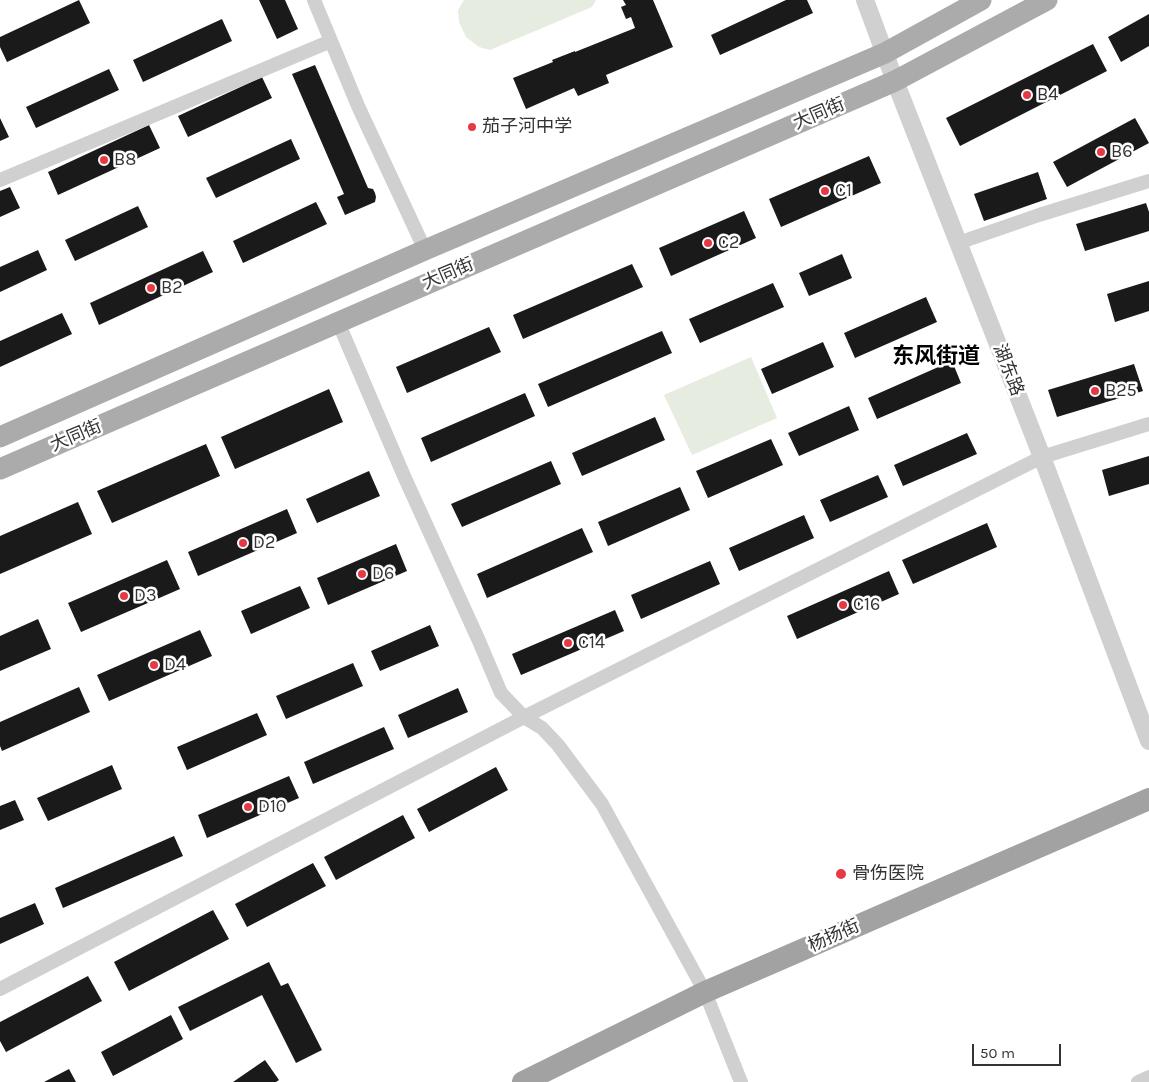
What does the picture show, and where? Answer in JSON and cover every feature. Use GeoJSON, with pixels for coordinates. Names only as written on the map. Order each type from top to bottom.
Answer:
{"type":"FeatureCollection","features":[{"type":"Feature","properties":{"kind":"highway","name":"杨扬街"},"geometry":{"type":"LineString","coordinates":[[523,1082],[705,992],[1149,798]]}},
{"type":"Feature","properties":{"kind":"main road","name":"大同街"},"geometry":{"type":"LineString","coordinates":[[0,437],[425,250],[885,53],[981,0]]}},
{"type":"Feature","properties":{"kind":"main road","name":"大同街"},"geometry":{"type":"LineString","coordinates":[[0,469],[895,81],[1047,0]]}},
{"type":"Feature","properties":{"kind":"street"},"geometry":{"type":"LineString","coordinates":[[314,0],[358,106],[425,250]]}},
{"type":"Feature","properties":{"kind":"street","name":"湖东路"},"geometry":{"type":"LineString","coordinates":[[865,0],[1042,457],[1149,741]]}},
{"type":"Feature","properties":{"kind":"street"},"geometry":{"type":"LineString","coordinates":[[0,180],[331,41]]}},
{"type":"Feature","properties":{"kind":"street"},"geometry":{"type":"LineString","coordinates":[[958,242],[1149,181]]}},
{"type":"Feature","properties":{"kind":"street"},"geometry":{"type":"LineString","coordinates":[[338,322],[404,476],[501,693],[524,718],[542,728],[558,745],[602,804],[705,992],[741,1082]]}},
{"type":"Feature","properties":{"kind":"street"},"geometry":{"type":"LineString","coordinates":[[0,989],[524,718],[1042,457],[1149,424]]}},
{"type":"Feature","properties":{"kind":"street"},"geometry":{"type":"LineString","coordinates":[[1138,1082],[1149,1078]]}},
{"type":"Feature","properties":{"kind":"shaded area"},"geometry":{"type":"Polygon","coordinates":[[[464,0],[596,0],[592,7],[490,50],[479,47],[466,37],[459,22],[458,10],[464,0]]]}},
{"type":"Feature","properties":{"kind":"shaded area"},"geometry":{"type":"Polygon","coordinates":[[[751,357],[777,418],[692,455],[664,395],[751,357]]]}},
{"type":"Feature","properties":{"kind":"building"},"geometry":{"type":"Polygon","coordinates":[[[79,0],[90,23],[7,62],[0,47],[0,37],[79,0]]]}},
{"type":"Feature","properties":{"kind":"building"},"geometry":{"type":"Polygon","coordinates":[[[259,0],[285,0],[298,29],[277,39],[259,0]]]}},
{"type":"Feature","properties":{"kind":"building"},"geometry":{"type":"Polygon","coordinates":[[[623,0],[653,0],[673,47],[606,75],[609,83],[578,96],[574,88],[526,109],[513,78],[553,62],[552,60],[635,28],[631,17],[626,19],[621,7],[626,5],[623,0]]]}},
{"type":"Feature","properties":{"kind":"building"},"geometry":{"type":"Polygon","coordinates":[[[786,0],[807,0],[813,13],[720,55],[711,35],[786,0]]]}},
{"type":"Feature","properties":{"kind":"building"},"geometry":{"type":"Polygon","coordinates":[[[1149,14],[1149,46],[1121,62],[1108,37],[1149,14]]]}},
{"type":"Feature","properties":{"kind":"building"},"geometry":{"type":"Polygon","coordinates":[[[222,19],[232,41],[143,82],[133,60],[222,19]]]}},
{"type":"Feature","properties":{"kind":"building","name":"B4"},"geometry":{"type":"Polygon","coordinates":[[[1093,44],[1107,71],[960,146],[946,118],[1093,44]]]}},
{"type":"Feature","properties":{"kind":"building"},"geometry":{"type":"Polygon","coordinates":[[[315,65],[368,188],[373,189],[376,197],[375,202],[345,215],[337,197],[344,194],[292,74],[315,65]]]}},
{"type":"Feature","properties":{"kind":"building"},"geometry":{"type":"Polygon","coordinates":[[[109,69],[119,90],[36,128],[26,107],[109,69]]]}},
{"type":"Feature","properties":{"kind":"building"},"geometry":{"type":"Polygon","coordinates":[[[262,77],[272,98],[188,137],[178,116],[262,77]]]}},
{"type":"Feature","properties":{"kind":"building"},"geometry":{"type":"Polygon","coordinates":[[[0,118],[9,137],[0,141],[0,118]]]}},
{"type":"Feature","properties":{"kind":"building","name":"B6"},"geometry":{"type":"Polygon","coordinates":[[[1135,118],[1149,143],[1067,187],[1053,162],[1135,118]]]}},
{"type":"Feature","properties":{"kind":"building","name":"B8"},"geometry":{"type":"Polygon","coordinates":[[[149,125],[160,148],[58,195],[48,172],[149,125]]]}},
{"type":"Feature","properties":{"kind":"building"},"geometry":{"type":"Polygon","coordinates":[[[291,139],[300,159],[216,198],[206,178],[291,139]]]}},
{"type":"Feature","properties":{"kind":"building","name":"C1"},"geometry":{"type":"Polygon","coordinates":[[[869,156],[881,183],[781,227],[769,199],[869,156]]]}},
{"type":"Feature","properties":{"kind":"building"},"geometry":{"type":"Polygon","coordinates":[[[1038,172],[1047,199],[984,221],[974,194],[1038,172]]]}},
{"type":"Feature","properties":{"kind":"building"},"geometry":{"type":"Polygon","coordinates":[[[10,187],[20,208],[0,217],[0,191],[10,187]]]}},
{"type":"Feature","properties":{"kind":"building"},"geometry":{"type":"Polygon","coordinates":[[[316,202],[327,224],[243,263],[233,241],[316,202]]]}},
{"type":"Feature","properties":{"kind":"building"},"geometry":{"type":"Polygon","coordinates":[[[1146,203],[1149,212],[1149,231],[1085,251],[1076,224],[1146,203]]]}},
{"type":"Feature","properties":{"kind":"building"},"geometry":{"type":"Polygon","coordinates":[[[138,206],[148,227],[75,261],[65,240],[138,206]]]}},
{"type":"Feature","properties":{"kind":"building","name":"C2"},"geometry":{"type":"Polygon","coordinates":[[[744,211],[756,238],[671,276],[659,248],[744,211]]]}},
{"type":"Feature","properties":{"kind":"building"},"geometry":{"type":"Polygon","coordinates":[[[38,250],[47,270],[0,292],[0,267],[38,250]]]}},
{"type":"Feature","properties":{"kind":"building","name":"B2"},"geometry":{"type":"Polygon","coordinates":[[[203,251],[213,272],[99,325],[90,303],[203,251]]]}},
{"type":"Feature","properties":{"kind":"building"},"geometry":{"type":"Polygon","coordinates":[[[842,254],[852,278],[809,296],[799,273],[842,254]]]}},
{"type":"Feature","properties":{"kind":"building"},"geometry":{"type":"Polygon","coordinates":[[[632,264],[643,287],[523,339],[513,315],[632,264]]]}},
{"type":"Feature","properties":{"kind":"building"},"geometry":{"type":"Polygon","coordinates":[[[1149,281],[1149,311],[1115,322],[1107,294],[1149,281]]]}},
{"type":"Feature","properties":{"kind":"building"},"geometry":{"type":"Polygon","coordinates":[[[773,283],[784,307],[700,343],[689,319],[773,283]]]}},
{"type":"Feature","properties":{"kind":"building"},"geometry":{"type":"Polygon","coordinates":[[[926,297],[937,322],[855,358],[844,333],[926,297]]]}},
{"type":"Feature","properties":{"kind":"building"},"geometry":{"type":"Polygon","coordinates":[[[62,313],[72,334],[0,367],[0,341],[62,313]]]}},
{"type":"Feature","properties":{"kind":"building"},"geometry":{"type":"Polygon","coordinates":[[[489,327],[501,352],[407,393],[396,367],[489,327]]]}},
{"type":"Feature","properties":{"kind":"building"},"geometry":{"type":"Polygon","coordinates":[[[662,331],[672,353],[548,407],[538,384],[662,331]]]}},
{"type":"Feature","properties":{"kind":"building"},"geometry":{"type":"Polygon","coordinates":[[[823,342],[834,367],[772,394],[761,369],[823,342]]]}},
{"type":"Feature","properties":{"kind":"building"},"geometry":{"type":"Polygon","coordinates":[[[952,361],[961,383],[877,419],[868,398],[952,361]]]}},
{"type":"Feature","properties":{"kind":"building","name":"B25"},"geometry":{"type":"Polygon","coordinates":[[[1134,364],[1143,391],[1057,417],[1048,390],[1134,364]]]}},
{"type":"Feature","properties":{"kind":"building"},"geometry":{"type":"Polygon","coordinates":[[[329,389],[343,422],[235,469],[221,437],[329,389]]]}},
{"type":"Feature","properties":{"kind":"building"},"geometry":{"type":"Polygon","coordinates":[[[525,393],[535,416],[431,462],[421,438],[525,393]]]}},
{"type":"Feature","properties":{"kind":"building"},"geometry":{"type":"Polygon","coordinates":[[[849,406],[859,430],[799,456],[788,433],[849,406]]]}},
{"type":"Feature","properties":{"kind":"building"},"geometry":{"type":"Polygon","coordinates":[[[655,417],[665,440],[582,476],[572,453],[655,417]]]}},
{"type":"Feature","properties":{"kind":"building"},"geometry":{"type":"Polygon","coordinates":[[[967,433],[977,454],[903,486],[894,465],[967,433]]]}},
{"type":"Feature","properties":{"kind":"building"},"geometry":{"type":"Polygon","coordinates":[[[771,439],[783,465],[708,498],[696,471],[771,439]]]}},
{"type":"Feature","properties":{"kind":"building"},"geometry":{"type":"Polygon","coordinates":[[[206,444],[220,476],[112,523],[97,491],[206,444]]]}},
{"type":"Feature","properties":{"kind":"building"},"geometry":{"type":"Polygon","coordinates":[[[1149,456],[1149,484],[1109,496],[1102,470],[1149,456]]]}},
{"type":"Feature","properties":{"kind":"building"},"geometry":{"type":"Polygon","coordinates":[[[551,461],[561,484],[462,527],[451,504],[551,461]]]}},
{"type":"Feature","properties":{"kind":"building"},"geometry":{"type":"Polygon","coordinates":[[[369,471],[380,496],[317,523],[306,499],[369,471]]]}},
{"type":"Feature","properties":{"kind":"building"},"geometry":{"type":"Polygon","coordinates":[[[878,475],[888,497],[830,522],[820,500],[878,475]]]}},
{"type":"Feature","properties":{"kind":"building"},"geometry":{"type":"Polygon","coordinates":[[[680,487],[690,510],[608,546],[598,522],[680,487]]]}},
{"type":"Feature","properties":{"kind":"building"},"geometry":{"type":"Polygon","coordinates":[[[78,502],[92,534],[0,574],[0,536],[78,502]]]}},
{"type":"Feature","properties":{"kind":"building","name":"D2"},"geometry":{"type":"Polygon","coordinates":[[[287,509],[297,533],[198,576],[188,552],[287,509]]]}},
{"type":"Feature","properties":{"kind":"building"},"geometry":{"type":"Polygon","coordinates":[[[804,515],[814,538],[739,571],[729,548],[804,515]]]}},
{"type":"Feature","properties":{"kind":"building"},"geometry":{"type":"Polygon","coordinates":[[[987,523],[997,547],[913,584],[902,560],[987,523]]]}},
{"type":"Feature","properties":{"kind":"building"},"geometry":{"type":"Polygon","coordinates":[[[582,528],[593,552],[487,598],[477,574],[582,528]]]}},
{"type":"Feature","properties":{"kind":"building","name":"D6"},"geometry":{"type":"Polygon","coordinates":[[[396,544],[407,571],[328,605],[317,578],[396,544]]]}},
{"type":"Feature","properties":{"kind":"building","name":"D3"},"geometry":{"type":"Polygon","coordinates":[[[167,560],[180,589],[81,632],[68,603],[167,560]]]}},
{"type":"Feature","properties":{"kind":"building"},"geometry":{"type":"Polygon","coordinates":[[[710,561],[720,584],[641,619],[631,595],[710,561]]]}},
{"type":"Feature","properties":{"kind":"building","name":"C16"},"geometry":{"type":"Polygon","coordinates":[[[889,571],[899,594],[797,639],[787,616],[889,571]]]}},
{"type":"Feature","properties":{"kind":"building"},"geometry":{"type":"Polygon","coordinates":[[[300,586],[310,608],[251,634],[241,611],[300,586]]]}},
{"type":"Feature","properties":{"kind":"building","name":"C14"},"geometry":{"type":"Polygon","coordinates":[[[615,610],[624,631],[521,675],[512,654],[615,610]]]}},
{"type":"Feature","properties":{"kind":"building"},"geometry":{"type":"Polygon","coordinates":[[[38,619],[51,649],[0,671],[0,636],[38,619]]]}},
{"type":"Feature","properties":{"kind":"building"},"geometry":{"type":"Polygon","coordinates":[[[430,625],[439,646],[380,671],[371,651],[430,625]]]}},
{"type":"Feature","properties":{"kind":"building","name":"D4"},"geometry":{"type":"Polygon","coordinates":[[[200,630],[212,656],[109,701],[97,675],[200,630]]]}},
{"type":"Feature","properties":{"kind":"building"},"geometry":{"type":"Polygon","coordinates":[[[353,663],[363,686],[286,719],[276,696],[353,663]]]}},
{"type":"Feature","properties":{"kind":"building"},"geometry":{"type":"Polygon","coordinates":[[[79,687],[90,712],[2,751],[0,746],[0,722],[79,687]]]}},
{"type":"Feature","properties":{"kind":"building"},"geometry":{"type":"Polygon","coordinates":[[[458,688],[468,712],[408,738],[398,715],[458,688]]]}},
{"type":"Feature","properties":{"kind":"building"},"geometry":{"type":"Polygon","coordinates":[[[257,713],[267,735],[187,770],[177,747],[257,713]]]}},
{"type":"Feature","properties":{"kind":"building"},"geometry":{"type":"Polygon","coordinates":[[[384,727],[394,749],[313,784],[304,762],[384,727]]]}},
{"type":"Feature","properties":{"kind":"building"},"geometry":{"type":"Polygon","coordinates":[[[112,765],[122,789],[48,821],[37,798],[112,765]]]}},
{"type":"Feature","properties":{"kind":"building"},"geometry":{"type":"Polygon","coordinates":[[[496,767],[508,790],[429,832],[417,809],[496,767]]]}},
{"type":"Feature","properties":{"kind":"building","name":"D10"},"geometry":{"type":"Polygon","coordinates":[[[289,776],[299,798],[207,838],[198,815],[289,776]]]}},
{"type":"Feature","properties":{"kind":"building"},"geometry":{"type":"Polygon","coordinates":[[[15,800],[24,820],[0,830],[0,806],[15,800]]]}},
{"type":"Feature","properties":{"kind":"building"},"geometry":{"type":"Polygon","coordinates":[[[403,815],[415,838],[336,880],[324,857],[403,815]]]}},
{"type":"Feature","properties":{"kind":"building"},"geometry":{"type":"Polygon","coordinates":[[[174,836],[183,856],[63,908],[55,888],[174,836]]]}},
{"type":"Feature","properties":{"kind":"building"},"geometry":{"type":"Polygon","coordinates":[[[313,863],[326,886],[247,927],[235,904],[313,863]]]}},
{"type":"Feature","properties":{"kind":"building"},"geometry":{"type":"Polygon","coordinates":[[[35,903],[44,924],[0,944],[0,918],[35,903]]]}},
{"type":"Feature","properties":{"kind":"building"},"geometry":{"type":"Polygon","coordinates":[[[213,910],[229,939],[129,991],[114,962],[213,910]]]}},
{"type":"Feature","properties":{"kind":"building"},"geometry":{"type":"Polygon","coordinates":[[[269,962],[281,986],[288,983],[322,1050],[296,1063],[262,995],[190,1031],[178,1007],[269,962]]]}},
{"type":"Feature","properties":{"kind":"building"},"geometry":{"type":"Polygon","coordinates":[[[88,976],[102,1001],[6,1052],[0,1041],[0,1022],[88,976]]]}},
{"type":"Feature","properties":{"kind":"building"},"geometry":{"type":"Polygon","coordinates":[[[171,1015],[183,1039],[113,1076],[101,1052],[171,1015]]]}},
{"type":"Feature","properties":{"kind":"building"},"geometry":{"type":"Polygon","coordinates":[[[265,1060],[279,1080],[276,1082],[233,1082],[265,1060]]]}},
{"type":"Feature","properties":{"kind":"building"},"geometry":{"type":"Polygon","coordinates":[[[69,1069],[76,1082],[44,1082],[69,1069]]]}},
{"type":"Feature","properties":{"kind":"place","name":"B4"},"geometry":{"type":"Point","coordinates":[1027,95]}},
{"type":"Feature","properties":{"kind":"place","name":"茄子河中学"},"geometry":{"type":"Point","coordinates":[472,127]}},
{"type":"Feature","properties":{"kind":"place","name":"B6"},"geometry":{"type":"Point","coordinates":[1101,152]}},
{"type":"Feature","properties":{"kind":"place","name":"B8"},"geometry":{"type":"Point","coordinates":[104,160]}},
{"type":"Feature","properties":{"kind":"place","name":"C1"},"geometry":{"type":"Point","coordinates":[825,191]}},
{"type":"Feature","properties":{"kind":"place","name":"C2"},"geometry":{"type":"Point","coordinates":[708,243]}},
{"type":"Feature","properties":{"kind":"place","name":"B2"},"geometry":{"type":"Point","coordinates":[151,288]}},
{"type":"Feature","properties":{"kind":"place","name":"B25"},"geometry":{"type":"Point","coordinates":[1095,391]}},
{"type":"Feature","properties":{"kind":"place","name":"D2"},"geometry":{"type":"Point","coordinates":[243,543]}},
{"type":"Feature","properties":{"kind":"place","name":"D6"},"geometry":{"type":"Point","coordinates":[362,574]}},
{"type":"Feature","properties":{"kind":"place","name":"D3"},"geometry":{"type":"Point","coordinates":[124,596]}},
{"type":"Feature","properties":{"kind":"place","name":"C16"},"geometry":{"type":"Point","coordinates":[843,605]}},
{"type":"Feature","properties":{"kind":"place","name":"C14"},"geometry":{"type":"Point","coordinates":[568,643]}},
{"type":"Feature","properties":{"kind":"place","name":"D4"},"geometry":{"type":"Point","coordinates":[154,665]}},
{"type":"Feature","properties":{"kind":"place","name":"D10"},"geometry":{"type":"Point","coordinates":[248,807]}},
{"type":"Feature","properties":{"kind":"place","name":"骨伤医院"},"geometry":{"type":"Point","coordinates":[841,874]}},
{"type":"Feature","properties":{"kind":"district","name":"东风街道"},"geometry":{"type":"Point","coordinates":[936,357]}}]}
